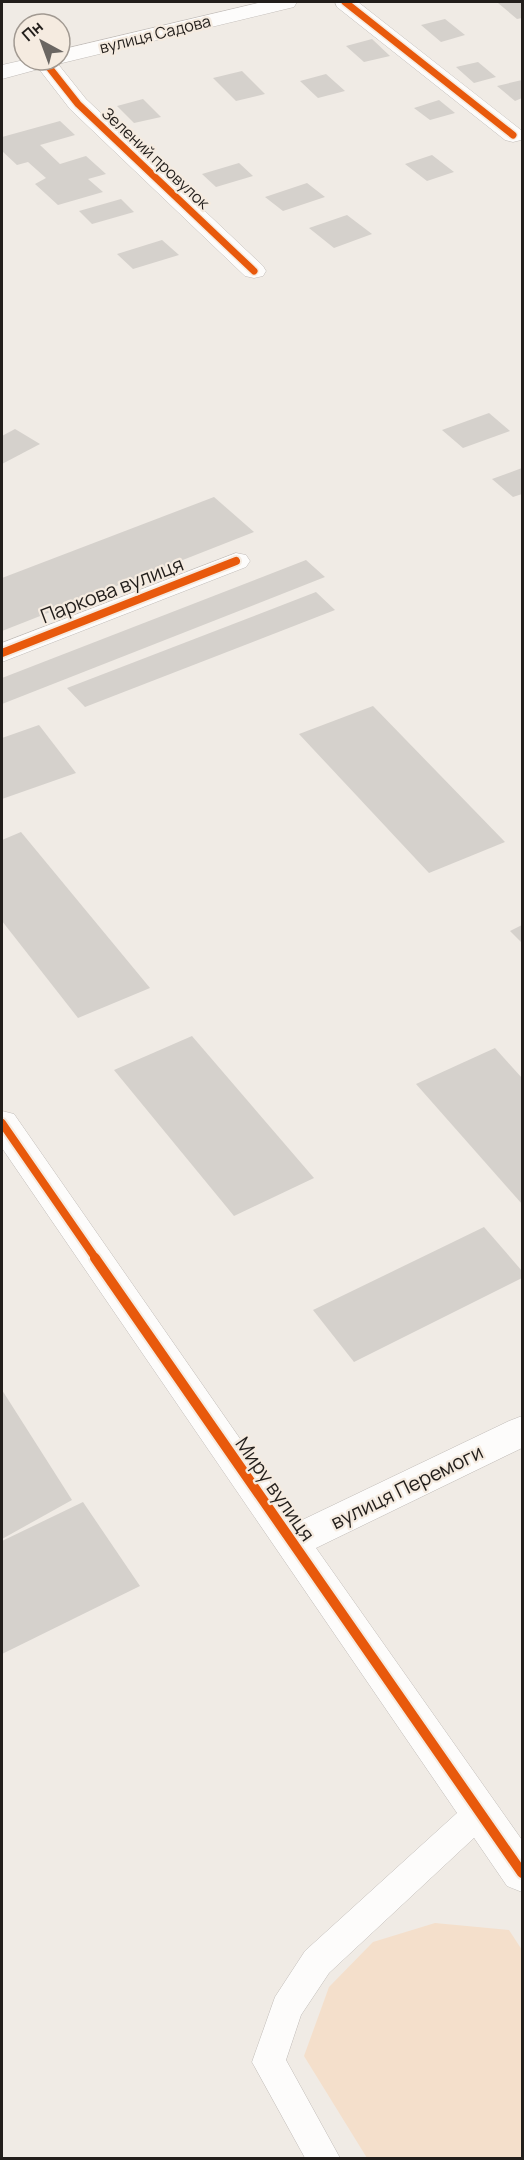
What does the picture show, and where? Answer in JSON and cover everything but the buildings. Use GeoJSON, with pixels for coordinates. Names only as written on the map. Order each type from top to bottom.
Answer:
{"type":"FeatureCollection","features":[{"type":"Feature","properties":{"kind":"street","name":"вулиця Садова"},"geometry":{"type":"LineString","coordinates":[[72,54],[286,2]]}},
{"type":"Feature","properties":{"kind":"street"},"geometry":{"type":"LineString","coordinates":[[345,2],[513,135]]}},
{"type":"Feature","properties":{"kind":"street","name":"Зелений провулок"},"geometry":{"type":"LineString","coordinates":[[59,72],[78,104],[254,271]]}},
{"type":"Feature","properties":{"kind":"street","name":"Паркова вулиця"},"geometry":{"type":"LineString","coordinates":[[2,653],[236,561]]}},
{"type":"Feature","properties":{"kind":"street","name":"Миру вулиця"},"geometry":{"type":"LineString","coordinates":[[2,1123],[291,1543],[522,1873]]}},
{"type":"Feature","properties":{"kind":"street","name":"вулиця Перемоги"},"geometry":{"type":"LineString","coordinates":[[291,1543],[522,1431]]}},
{"type":"Feature","properties":{"kind":"lane"},"geometry":{"type":"LineString","coordinates":[[323,2158],[270,2062],[287,2008],[317,1962],[479,1813]]}},
{"type":"Feature","properties":{"kind":"shaded area"},"geometry":{"type":"Polygon","coordinates":[[[435,1923],[509,1930],[522,1950],[522,2158],[367,2158],[304,2056],[329,1987],[373,1942],[435,1923]]]}},
{"type":"Feature","properties":{"kind":"cycle path"},"geometry":{"type":"LineString","coordinates":[[345,2],[513,135]]}},
{"type":"Feature","properties":{"kind":"cycle path"},"geometry":{"type":"LineString","coordinates":[[53,72],[78,104],[254,271]]}},
{"type":"Feature","properties":{"kind":"cycle path"},"geometry":{"type":"LineString","coordinates":[[2,653],[236,561]]}},
{"type":"Feature","properties":{"kind":"cycle path"},"geometry":{"type":"LineString","coordinates":[[2,1123],[291,1543],[522,1873]]}}]}
